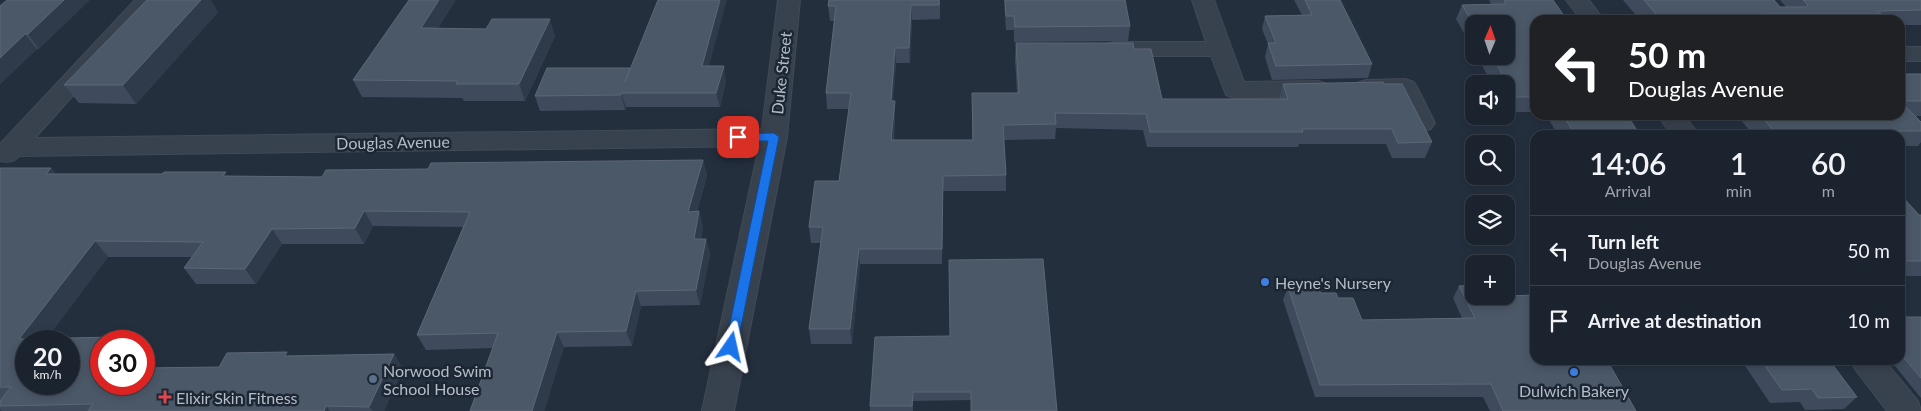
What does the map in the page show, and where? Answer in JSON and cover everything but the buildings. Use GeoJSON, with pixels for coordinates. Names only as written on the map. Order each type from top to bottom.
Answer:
{"type":"FeatureCollection","features":[{"type":"Feature","properties":{"kind":"street"},"geometry":{"type":"LineString","coordinates":[[6,153],[147,0]]}},
{"type":"Feature","properties":{"kind":"street","name":"Duke Street"},"geometry":{"type":"LineString","coordinates":[[718,411],[774,137],[789,0]]}},
{"type":"Feature","properties":{"kind":"street"},"geometry":{"type":"LineString","coordinates":[[1203,0],[1235,90],[1405,87],[1422,123]]}},
{"type":"Feature","properties":{"kind":"street"},"geometry":{"type":"LineString","coordinates":[[1577,0],[1589,15]]}},
{"type":"Feature","properties":{"kind":"street"},"geometry":{"type":"LineString","coordinates":[[1095,50],[1220,49]]}},
{"type":"Feature","properties":{"kind":"street"},"geometry":{"type":"LineString","coordinates":[[1905,54],[1921,54]]}},
{"type":"Feature","properties":{"kind":"street"},"geometry":{"type":"LineString","coordinates":[[1674,120],[1682,130]]}},
{"type":"Feature","properties":{"kind":"street","name":"Douglas Avenue"},"geometry":{"type":"LineString","coordinates":[[6,153],[774,137]]}},
{"type":"Feature","properties":{"kind":"street"},"geometry":{"type":"LineString","coordinates":[[1870,365],[1906,411]]}},
{"type":"Feature","properties":{"kind":"place","name":"Heyne's Nursery"},"geometry":{"type":"Point","coordinates":[1265,282]}},
{"type":"Feature","properties":{"kind":"place","name":"Dulwich Bakery"},"geometry":{"type":"Point","coordinates":[1574,372]}},
{"type":"Feature","properties":{"kind":"place","name":"Norwood Swim School House"},"geometry":{"type":"Point","coordinates":[373,379]}},
{"type":"Feature","properties":{"kind":"place","name":"Elixir Skin Fitness"},"geometry":{"type":"Point","coordinates":[165,397]}},
{"type":"Feature","properties":{"kind":"route"},"geometry":{"type":"LineString","coordinates":[[731,347],[774,137],[738,137]]}}]}
